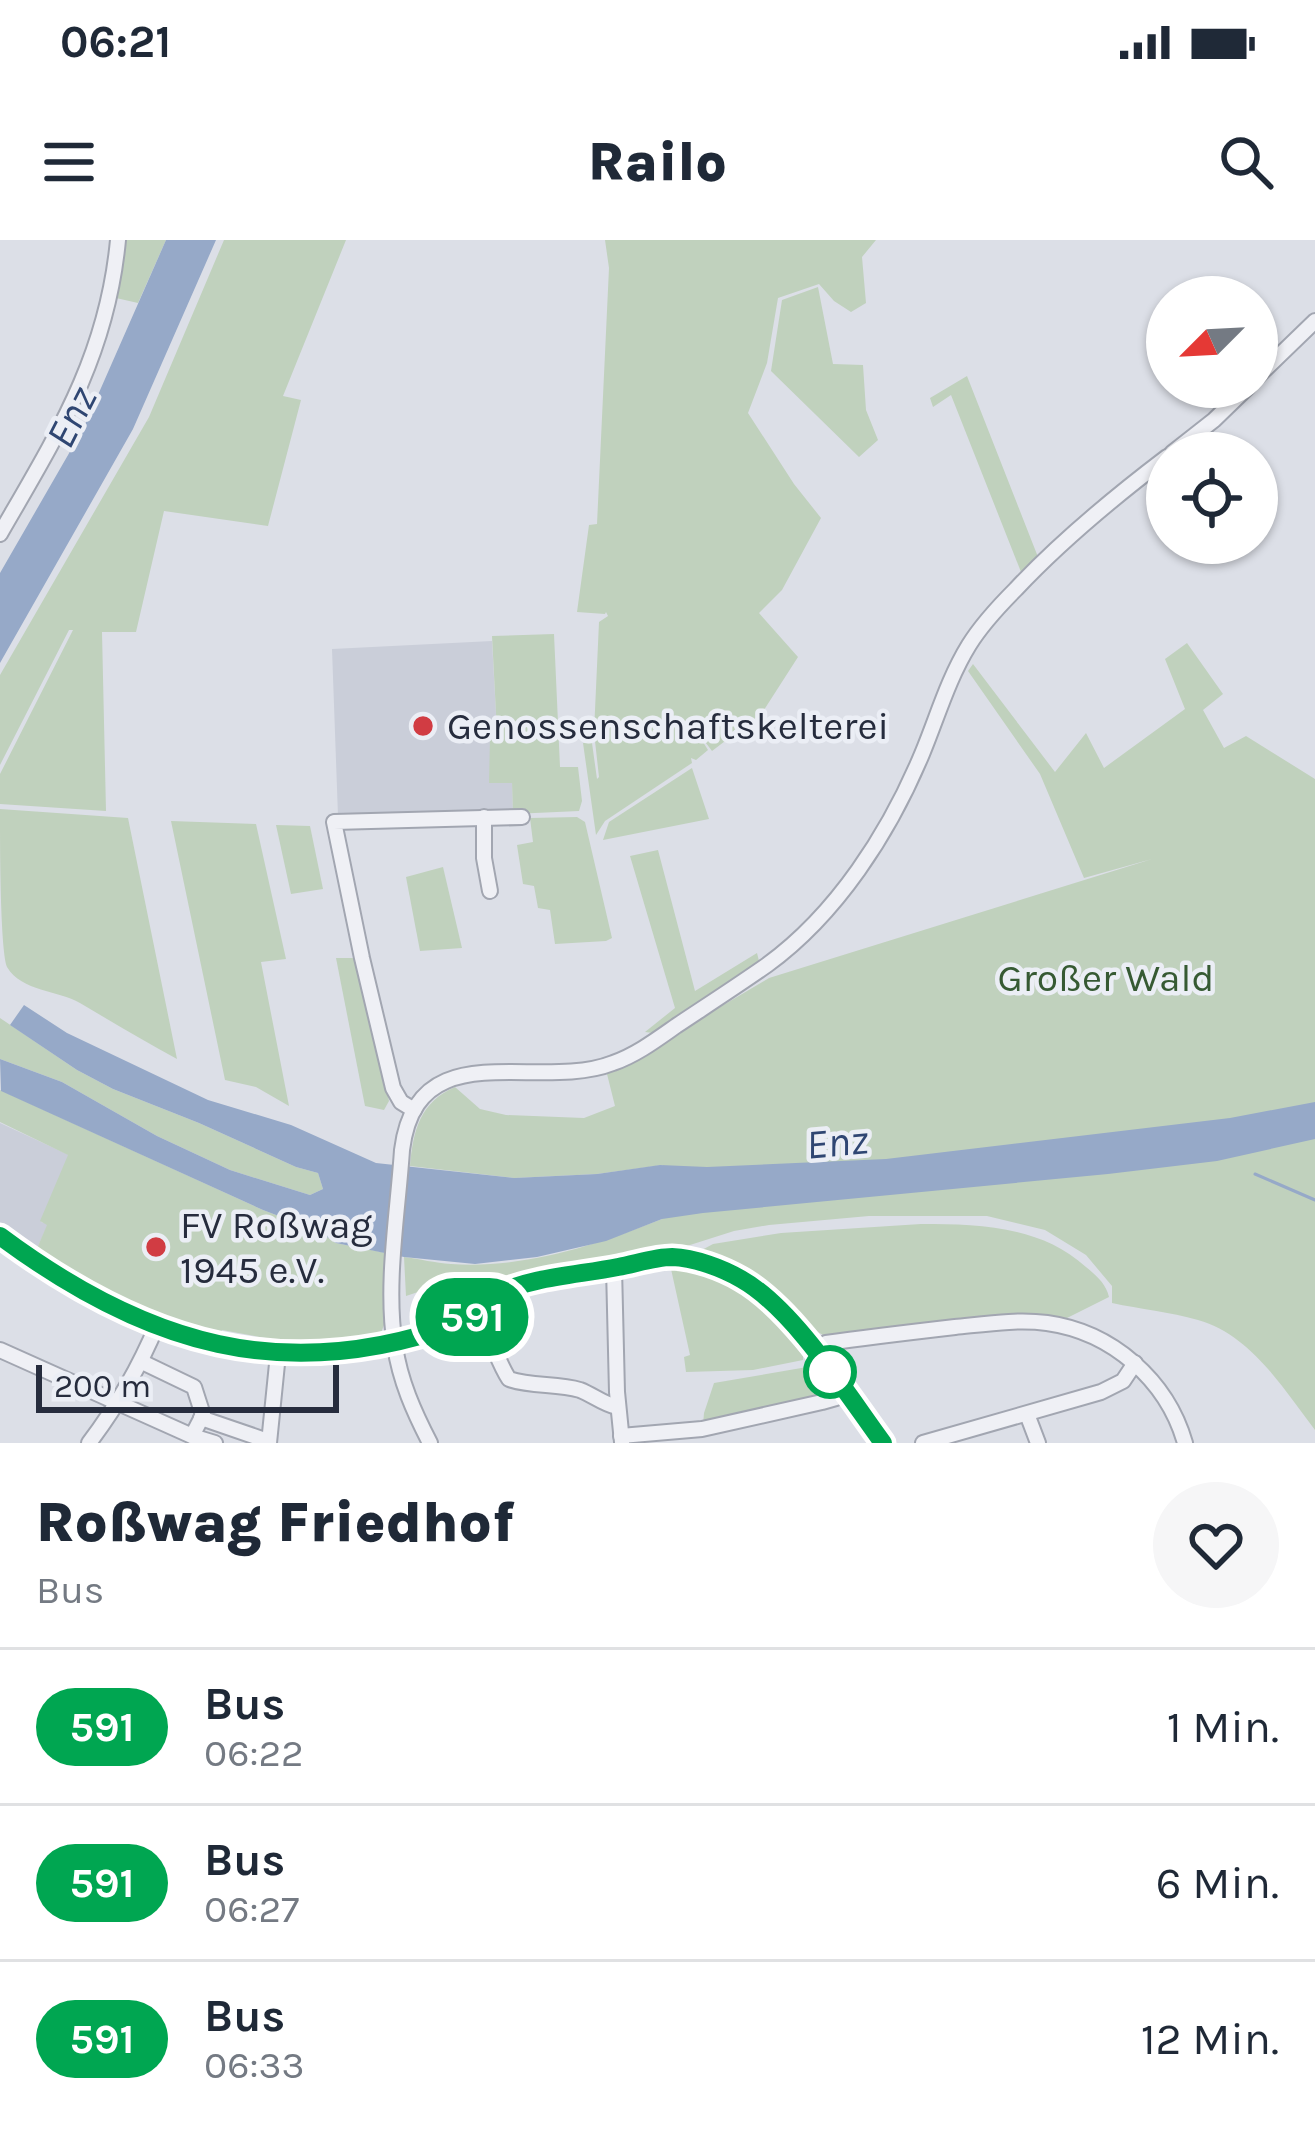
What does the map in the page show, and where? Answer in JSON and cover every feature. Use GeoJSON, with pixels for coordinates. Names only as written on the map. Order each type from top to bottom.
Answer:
{"type":"FeatureCollection","features":[{"type":"Feature","properties":{"kind":"street"},"geometry":{"type":"LineString","coordinates":[[0,534],[87,373],[110,298],[118,240]]}},
{"type":"Feature","properties":{"kind":"street"},"geometry":{"type":"LineString","coordinates":[[1278,357],[1315,321]]}},
{"type":"Feature","properties":{"kind":"street"},"geometry":{"type":"LineString","coordinates":[[1200,432],[1227,408]]}},
{"type":"Feature","properties":{"kind":"street"},"geometry":{"type":"LineString","coordinates":[[430,1443],[410,1402],[394,1342],[402,1150],[414,1110],[433,1089],[469,1072],[567,1074],[620,1060],[788,948],[872,850],[913,774],[952,676],[992,614],[1086,521],[1146,474]]}},
{"type":"Feature","properties":{"kind":"street"},"geometry":{"type":"LineString","coordinates":[[484,817],[490,891]]}},
{"type":"Feature","properties":{"kind":"street"},"geometry":{"type":"LineString","coordinates":[[414,1110],[401,1102],[393,1088],[334,822],[522,817]]}},
{"type":"Feature","properties":{"kind":"street"},"geometry":{"type":"LineString","coordinates":[[0,1236],[84,1293],[158,1325],[209,1342],[278,1354],[394,1342],[465,1322],[489,1297],[509,1289],[671,1257],[727,1272],[773,1302],[884,1443]]}},
{"type":"Feature","properties":{"kind":"street"},"geometry":{"type":"LineString","coordinates":[[614,1268],[621,1439],[703,1436],[836,1398],[845,1391]]}},
{"type":"Feature","properties":{"kind":"street"},"geometry":{"type":"LineString","coordinates":[[474,1313],[509,1379],[580,1390],[617,1407]]}},
{"type":"Feature","properties":{"kind":"street"},"geometry":{"type":"LineString","coordinates":[[814,1352],[826,1343],[848,1340],[1033,1322],[1059,1325],[1085,1333],[1135,1363],[1168,1403],[1185,1443]]}},
{"type":"Feature","properties":{"kind":"street"},"geometry":{"type":"LineString","coordinates":[[89,1443],[142,1362],[158,1325]]}},
{"type":"Feature","properties":{"kind":"street"},"geometry":{"type":"LineString","coordinates":[[0,1350],[215,1443]]}},
{"type":"Feature","properties":{"kind":"street"},"geometry":{"type":"LineString","coordinates":[[201,1418],[268,1442],[278,1354]]}},
{"type":"Feature","properties":{"kind":"street"},"geometry":{"type":"LineString","coordinates":[[142,1362],[194,1387],[201,1418],[192,1436]]}},
{"type":"Feature","properties":{"kind":"street"},"geometry":{"type":"LineString","coordinates":[[923,1443],[1112,1388],[1135,1363]]}},
{"type":"Feature","properties":{"kind":"street"},"geometry":{"type":"LineString","coordinates":[[1027,1414],[1038,1443]]}},
{"type":"Feature","properties":{"kind":"shaded area"},"geometry":{"type":"Polygon","coordinates":[[[492,641],[497,733],[490,783],[512,782],[513,814],[338,816],[332,649],[492,641]]]}},
{"type":"Feature","properties":{"kind":"shaded area"},"geometry":{"type":"Polygon","coordinates":[[[0,1123],[69,1155],[41,1222],[48,1224],[35,1253],[0,1228],[0,1123]]]}},
{"type":"Feature","properties":{"kind":"green space"},"geometry":{"type":"Polygon","coordinates":[[[125,240],[166,240],[138,303],[116,298],[125,240]]]}},
{"type":"Feature","properties":{"kind":"green space"},"geometry":{"type":"Polygon","coordinates":[[[224,240],[346,240],[283,396],[301,400],[268,526],[164,511],[136,632],[102,632],[106,811],[0,804],[0,774],[73,630],[0,765],[0,675],[149,417],[224,240]]]}},
{"type":"Feature","properties":{"kind":"green space"},"geometry":{"type":"Polygon","coordinates":[[[605,240],[876,240],[862,257],[866,303],[851,312],[819,284],[778,298],[767,363],[748,413],[821,518],[782,590],[759,613],[798,657],[762,713],[712,751],[693,726],[708,750],[605,821],[596,835],[583,743],[592,743],[597,779],[599,622],[608,616],[606,612],[577,612],[589,525],[597,524],[609,268],[605,240]]]}},
{"type":"Feature","properties":{"kind":"green space"},"geometry":{"type":"Polygon","coordinates":[[[818,287],[833,364],[863,365],[866,410],[878,440],[859,457],[771,371],[782,300],[818,287]]]}},
{"type":"Feature","properties":{"kind":"green space"},"geometry":{"type":"Polygon","coordinates":[[[967,376],[1038,557],[1021,572],[951,395],[933,407],[930,398],[967,376]]]}},
{"type":"Feature","properties":{"kind":"green space"},"geometry":{"type":"Polygon","coordinates":[[[554,634],[560,767],[578,767],[582,801],[579,811],[513,814],[512,783],[489,783],[490,737],[497,733],[492,636],[554,634]]]}},
{"type":"Feature","properties":{"kind":"green space","name":"Großer Wald"},"geometry":{"type":"Polygon","coordinates":[[[1187,643],[1223,694],[1203,710],[1224,748],[1246,736],[1315,779],[1315,1430],[1264,1365],[1234,1338],[1198,1320],[1112,1303],[1112,1286],[1086,1255],[1045,1230],[987,1216],[869,1216],[734,1231],[668,1252],[510,1281],[479,1296],[460,1316],[446,1290],[439,1292],[436,1286],[406,1296],[404,1257],[505,1263],[586,1246],[662,1219],[663,1165],[514,1178],[410,1166],[420,1119],[443,1093],[455,1087],[480,1109],[506,1115],[584,1118],[615,1106],[607,1074],[769,978],[1152,859],[1084,878],[1040,774],[968,671],[973,664],[1055,772],[1086,733],[1104,768],[1185,709],[1165,659],[1187,643]]]}},
{"type":"Feature","properties":{"kind":"green space"},"geometry":{"type":"Polygon","coordinates":[[[692,768],[709,819],[603,840],[609,822],[692,768]]]}},
{"type":"Feature","properties":{"kind":"green space"},"geometry":{"type":"Polygon","coordinates":[[[0,809],[128,818],[177,1059],[80,1003],[31,986],[7,967],[0,809]]]}},
{"type":"Feature","properties":{"kind":"green space"},"geometry":{"type":"Polygon","coordinates":[[[577,817],[585,822],[612,938],[555,944],[550,910],[538,908],[534,886],[523,884],[517,845],[533,842],[530,818],[577,817]]]}},
{"type":"Feature","properties":{"kind":"green space"},"geometry":{"type":"Polygon","coordinates":[[[171,821],[256,824],[286,959],[261,962],[289,1106],[256,1087],[225,1080],[171,821]]]}},
{"type":"Feature","properties":{"kind":"green space"},"geometry":{"type":"Polygon","coordinates":[[[276,825],[310,826],[323,889],[291,894],[276,825]]]}},
{"type":"Feature","properties":{"kind":"green space"},"geometry":{"type":"Polygon","coordinates":[[[658,850],[695,991],[757,953],[759,961],[653,1033],[645,1032],[675,1008],[630,856],[658,850]]]}},
{"type":"Feature","properties":{"kind":"green space"},"geometry":{"type":"Polygon","coordinates":[[[443,867],[462,948],[420,951],[406,877],[443,867]]]}},
{"type":"Feature","properties":{"kind":"green space"},"geometry":{"type":"Polygon","coordinates":[[[336,958],[359,961],[389,1101],[384,1110],[365,1106],[336,958]]]}},
{"type":"Feature","properties":{"kind":"green space"},"geometry":{"type":"Polygon","coordinates":[[[0,1018],[113,1089],[318,1173],[323,1189],[310,1195],[230,1170],[157,1136],[62,1082],[0,1059],[0,1018]]]}},
{"type":"Feature","properties":{"kind":"green space","name":"FV Roßwag 1945 e.V."},"geometry":{"type":"Polygon","coordinates":[[[0,1090],[336,1243],[386,1253],[381,1333],[369,1340],[291,1342],[288,1349],[270,1348],[271,1339],[222,1330],[218,1339],[119,1304],[76,1280],[35,1253],[47,1225],[40,1221],[68,1155],[0,1122],[0,1090]]]}},
{"type":"Feature","properties":{"kind":"green space"},"geometry":{"type":"Polygon","coordinates":[[[921,1224],[987,1227],[1030,1235],[1068,1253],[1094,1274],[1109,1297],[1067,1318],[1020,1314],[823,1335],[758,1276],[700,1251],[713,1244],[781,1233],[921,1224]]]}},
{"type":"Feature","properties":{"kind":"green space"},"geometry":{"type":"Polygon","coordinates":[[[671,1269],[713,1278],[747,1297],[777,1324],[803,1360],[753,1370],[686,1372],[684,1357],[690,1355],[671,1269]]]}},
{"type":"Feature","properties":{"kind":"green space"},"geometry":{"type":"Polygon","coordinates":[[[813,1366],[829,1386],[829,1395],[703,1425],[714,1383],[813,1366]]]}},
{"type":"Feature","properties":{"kind":"water"},"geometry":{"type":"Polygon","coordinates":[[[166,240],[216,240],[133,429],[0,663],[0,573],[83,429],[166,240]]]}},
{"type":"Feature","properties":{"kind":"water"},"geometry":{"type":"Polygon","coordinates":[[[24,1005],[67,1033],[208,1100],[291,1125],[376,1163],[514,1178],[660,1165],[886,1159],[1230,1118],[1315,1102],[1315,1139],[1217,1161],[662,1219],[606,1241],[537,1257],[475,1264],[404,1257],[336,1243],[1,1091],[0,1059],[62,1082],[157,1136],[230,1170],[310,1195],[323,1189],[318,1173],[77,1070],[10,1025],[24,1005]]]}},
{"type":"Feature","properties":{"kind":"waterway"},"geometry":{"type":"LineString","coordinates":[[1255,1174],[1315,1200]]}},
{"type":"Feature","properties":{"kind":"bus line","name":"591"},"geometry":{"type":"LineString","coordinates":[[0,1236],[117,1310],[209,1342],[275,1354],[320,1353],[409,1339],[467,1321],[483,1302],[517,1287],[671,1257],[695,1262],[737,1277],[773,1302],[883,1443]]}},
{"type":"Feature","properties":{"kind":"place","name":"Genossenschaftskelterei"},"geometry":{"type":"Point","coordinates":[423,726]}},
{"type":"Feature","properties":{"kind":"place","name":"FV Roßwag 1945 e.V."},"geometry":{"type":"Point","coordinates":[156,1247]}},
{"type":"Feature","properties":{"kind":"water label","name":"Enz"},"geometry":{"type":"Point","coordinates":[71,417]}},
{"type":"Feature","properties":{"kind":"water label","name":"Enz"},"geometry":{"type":"Point","coordinates":[837,1142]}}]}
